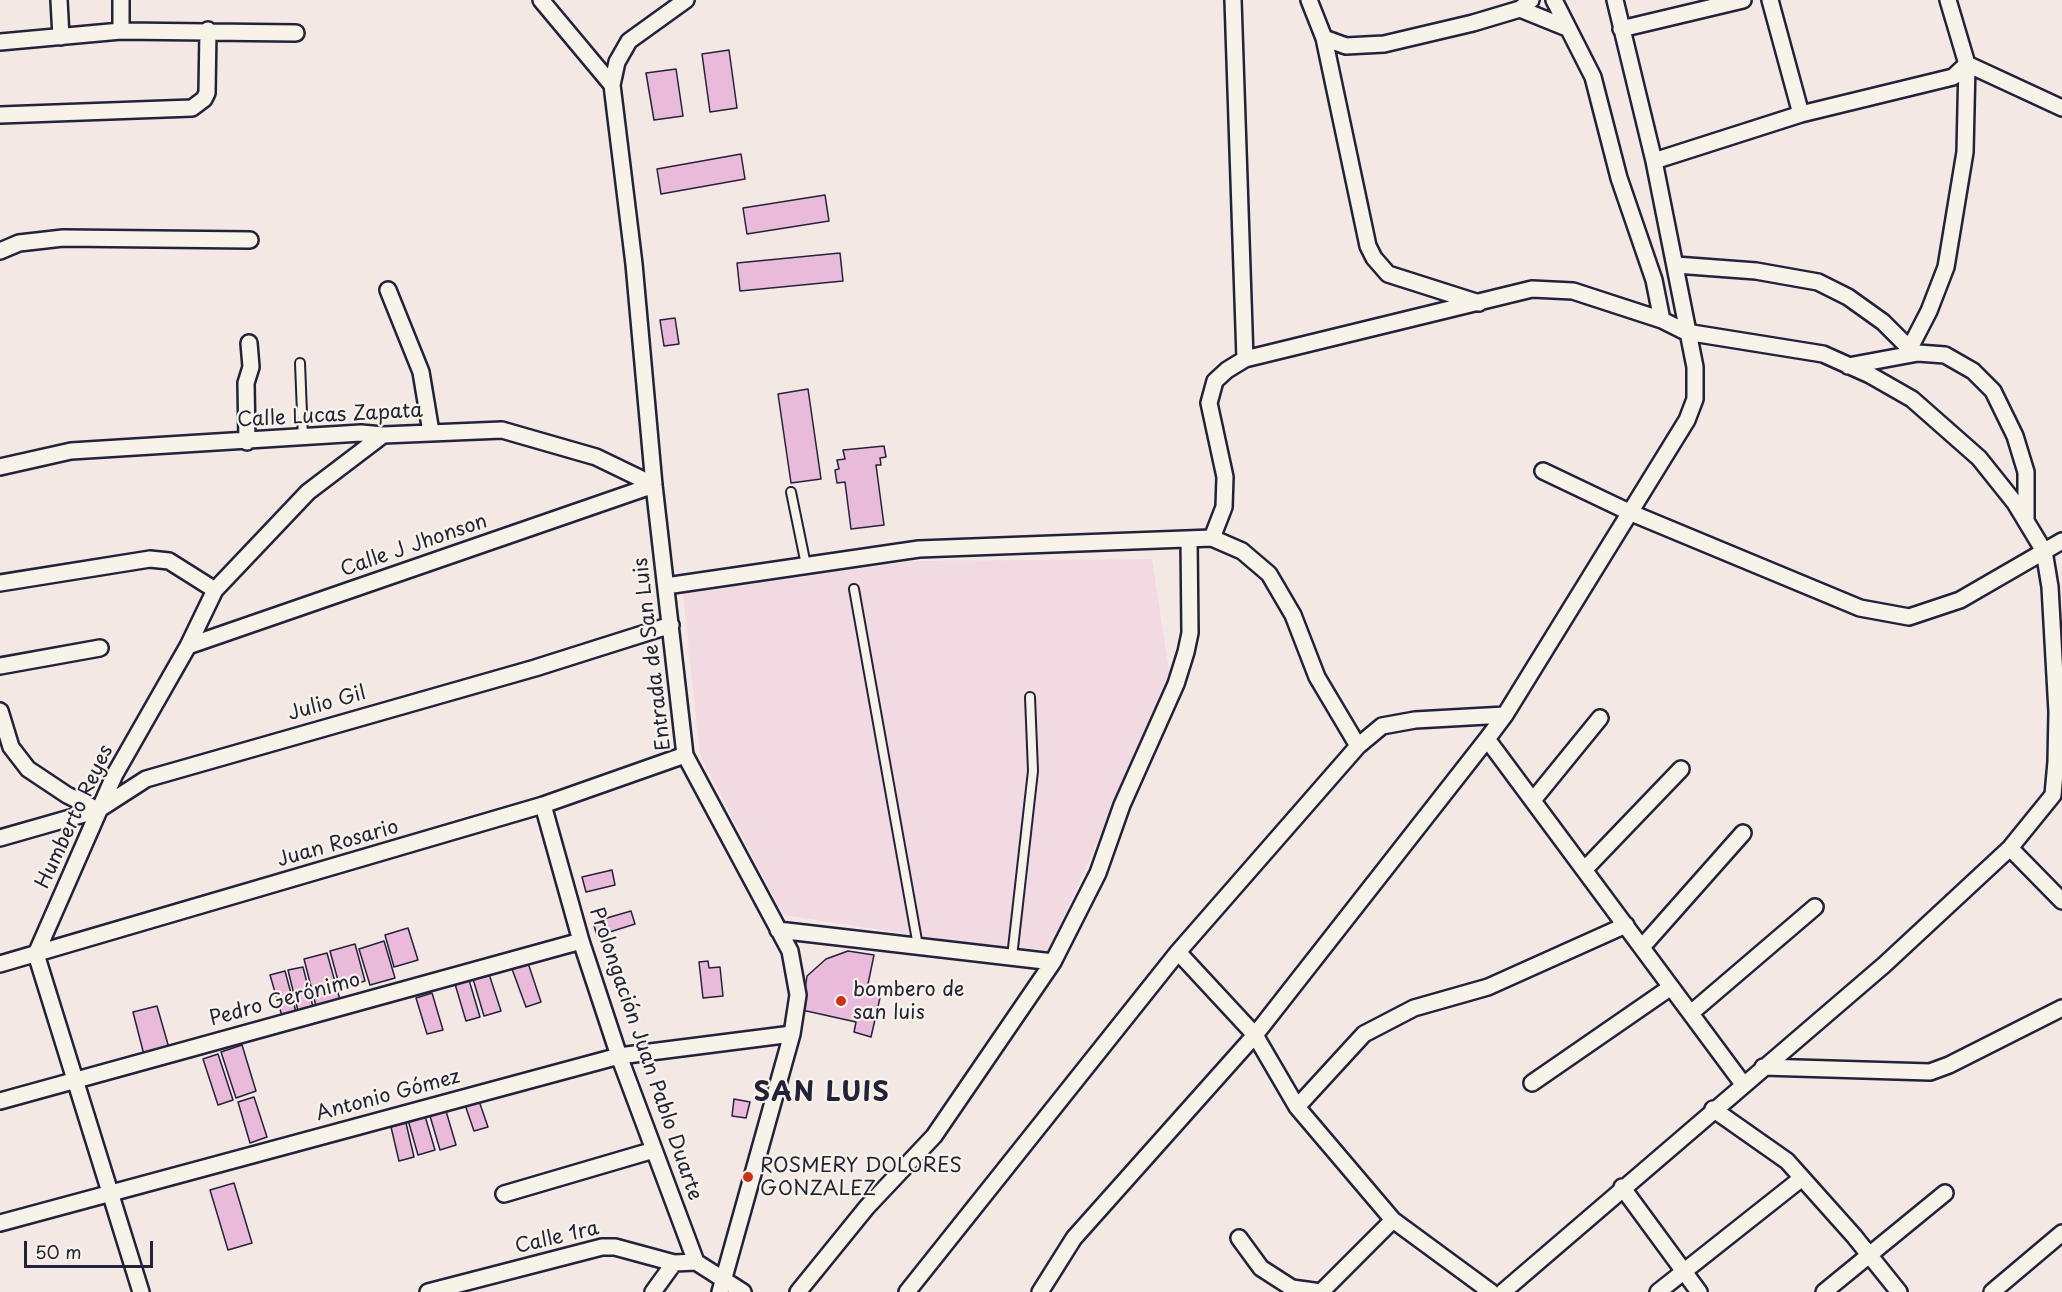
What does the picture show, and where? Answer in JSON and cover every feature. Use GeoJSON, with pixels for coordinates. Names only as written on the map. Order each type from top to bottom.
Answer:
{"type":"FeatureCollection","features":[{"type":"Feature","properties":{"kind":"street"},"geometry":{"type":"LineString","coordinates":[[60,0],[61,37]]}},
{"type":"Feature","properties":{"kind":"street"},"geometry":{"type":"LineString","coordinates":[[120,31],[121,0]]}},
{"type":"Feature","properties":{"kind":"street"},"geometry":{"type":"LineString","coordinates":[[541,0],[612,85]]}},
{"type":"Feature","properties":{"kind":"street"},"geometry":{"type":"LineString","coordinates":[[612,85],[617,62],[629,41],[686,0]]}},
{"type":"Feature","properties":{"kind":"street"},"geometry":{"type":"LineString","coordinates":[[1233,0],[1245,359]]}},
{"type":"Feature","properties":{"kind":"street"},"geometry":{"type":"LineString","coordinates":[[1309,0],[1324,38],[1368,246],[1374,258],[1388,274],[1479,303]]}},
{"type":"Feature","properties":{"kind":"street"},"geometry":{"type":"LineString","coordinates":[[1554,0],[1593,77],[1619,178],[1654,280],[1662,320]]}},
{"type":"Feature","properties":{"kind":"street"},"geometry":{"type":"LineString","coordinates":[[1040,1292],[1074,1238],[1255,1035],[1505,715],[1687,420],[1695,399],[1695,367],[1686,332],[1676,264],[1654,161],[1615,0]]}},
{"type":"Feature","properties":{"kind":"street"},"geometry":{"type":"LineString","coordinates":[[1621,29],[1743,0]]}},
{"type":"Feature","properties":{"kind":"street"},"geometry":{"type":"LineString","coordinates":[[1770,0],[1801,114]]}},
{"type":"Feature","properties":{"kind":"street"},"geometry":{"type":"LineString","coordinates":[[1676,264],[1756,271],[1818,282],[1848,297],[1908,345],[1929,311],[1946,267],[1965,152],[1967,64],[1948,0]]}},
{"type":"Feature","properties":{"kind":"street"},"geometry":{"type":"LineString","coordinates":[[1324,38],[1346,46],[1384,44],[1526,4],[1567,28]]}},
{"type":"Feature","properties":{"kind":"street"},"geometry":{"type":"LineString","coordinates":[[0,42],[120,31],[208,30],[296,33]]}},
{"type":"Feature","properties":{"kind":"street"},"geometry":{"type":"LineString","coordinates":[[0,115],[192,108],[204,99],[207,93],[208,30]]}},
{"type":"Feature","properties":{"kind":"street"},"geometry":{"type":"LineString","coordinates":[[1654,161],[1801,114],[1953,77],[1967,64]]}},
{"type":"Feature","properties":{"kind":"street"},"geometry":{"type":"LineString","coordinates":[[1967,64],[2062,108]]}},
{"type":"Feature","properties":{"kind":"street","name":"Entrada de San Luis"},"geometry":{"type":"LineString","coordinates":[[612,85],[634,264],[654,485],[685,755],[790,951],[798,995],[792,1034],[721,1286]]}},
{"type":"Feature","properties":{"kind":"street"},"geometry":{"type":"LineString","coordinates":[[0,251],[19,243],[63,238],[250,240]]}},
{"type":"Feature","properties":{"kind":"street"},"geometry":{"type":"LineString","coordinates":[[1212,538],[1224,507],[1225,477],[1209,403],[1215,381],[1227,370],[1245,359],[1532,289],[1573,291],[1662,320],[1686,332],[1823,354],[1848,366],[1912,399],[1979,458],[2026,521],[2044,551],[2050,587],[2060,711],[2058,794],[2010,848],[1884,964],[1503,1292]]}},
{"type":"Feature","properties":{"kind":"street"},"geometry":{"type":"LineString","coordinates":[[388,290],[421,372],[431,432]]}},
{"type":"Feature","properties":{"kind":"street"},"geometry":{"type":"LineString","coordinates":[[246,442],[246,383],[251,367],[249,343]]}},
{"type":"Feature","properties":{"kind":"street"},"geometry":{"type":"LineString","coordinates":[[1848,366],[1918,353],[1945,355],[1973,371],[1993,391],[2015,436],[2026,472],[2026,521]]}},
{"type":"Feature","properties":{"kind":"street","name":"Calle Lucas Zapata"},"geometry":{"type":"LineString","coordinates":[[0,466],[71,451],[246,442],[361,433],[383,435],[502,430],[596,456],[654,485]]}},
{"type":"Feature","properties":{"kind":"street","name":"Humberto Reyes"},"geometry":{"type":"LineString","coordinates":[[36,954],[115,774],[188,646],[215,590],[308,492],[383,435]]}},
{"type":"Feature","properties":{"kind":"street"},"geometry":{"type":"LineString","coordinates":[[1543,471],[1629,512],[1860,608],[1909,617],[1960,600],[2062,541]]}},
{"type":"Feature","properties":{"kind":"street","name":"Calle J Jhonson"},"geometry":{"type":"LineString","coordinates":[[188,646],[654,485]]}},
{"type":"Feature","properties":{"kind":"street"},"geometry":{"type":"LineString","coordinates":[[666,586],[919,549],[1212,538],[1242,551],[1269,574],[1293,615],[1317,677],[1358,746]]}},
{"type":"Feature","properties":{"kind":"street"},"geometry":{"type":"LineString","coordinates":[[798,1292],[867,1207],[934,1136],[1053,962],[1098,873],[1122,805],[1179,674],[1190,633],[1190,539]]}},
{"type":"Feature","properties":{"kind":"street"},"geometry":{"type":"LineString","coordinates":[[0,582],[150,559],[169,561],[215,590]]}},
{"type":"Feature","properties":{"kind":"street","name":"Julio Gil"},"geometry":{"type":"LineString","coordinates":[[0,838],[98,810],[147,779],[535,668],[671,625]]}},
{"type":"Feature","properties":{"kind":"street"},"geometry":{"type":"LineString","coordinates":[[0,666],[100,648]]}},
{"type":"Feature","properties":{"kind":"street"},"geometry":{"type":"LineString","coordinates":[[0,711],[5,748],[28,769],[67,795],[98,810]]}},
{"type":"Feature","properties":{"kind":"street"},"geometry":{"type":"LineString","coordinates":[[907,1292],[1178,952],[1358,746],[1382,726],[1415,720],[1505,715]]}},
{"type":"Feature","properties":{"kind":"street"},"geometry":{"type":"LineString","coordinates":[[1534,799],[1600,718]]}},
{"type":"Feature","properties":{"kind":"street"},"geometry":{"type":"LineString","coordinates":[[1487,739],[1534,799],[1743,1084]]}},
{"type":"Feature","properties":{"kind":"street","name":"Juan Rosario"},"geometry":{"type":"LineString","coordinates":[[0,964],[543,805],[685,755]]}},
{"type":"Feature","properties":{"kind":"street"},"geometry":{"type":"LineString","coordinates":[[1585,869],[1682,769]]}},
{"type":"Feature","properties":{"kind":"street","name":"Prolongación Juan Pablo Duarte"},"geometry":{"type":"LineString","coordinates":[[543,805],[581,941],[619,1056],[696,1262]]}},
{"type":"Feature","properties":{"kind":"street"},"geometry":{"type":"LineString","coordinates":[[1642,947],[1743,833]]}},
{"type":"Feature","properties":{"kind":"street"},"geometry":{"type":"LineString","coordinates":[[2010,848],[2062,901]]}},
{"type":"Feature","properties":{"kind":"street"},"geometry":{"type":"LineString","coordinates":[[1691,1013],[1815,907]]}},
{"type":"Feature","properties":{"kind":"street"},"geometry":{"type":"LineString","coordinates":[[1297,1107],[1364,1034],[1414,1008],[1488,987],[1626,925]]}},
{"type":"Feature","properties":{"kind":"street"},"geometry":{"type":"LineString","coordinates":[[778,930],[1053,962]]}},
{"type":"Feature","properties":{"kind":"street","name":"Pedro Gerónimo"},"geometry":{"type":"LineString","coordinates":[[0,1101],[581,941]]}},
{"type":"Feature","properties":{"kind":"street"},"geometry":{"type":"LineString","coordinates":[[1178,952],[1255,1035],[1297,1107],[1393,1220],[1491,1292]]}},
{"type":"Feature","properties":{"kind":"street"},"geometry":{"type":"LineString","coordinates":[[36,954],[143,1291]]}},
{"type":"Feature","properties":{"kind":"street"},"geometry":{"type":"LineString","coordinates":[[1532,1083],[1671,987]]}},
{"type":"Feature","properties":{"kind":"street"},"geometry":{"type":"LineString","coordinates":[[1763,1066],[1930,1072],[1949,1065],[2062,1008]]}},
{"type":"Feature","properties":{"kind":"street","name":"Antonio Gómez"},"geometry":{"type":"LineString","coordinates":[[0,1223],[110,1191],[619,1056],[792,1034]]}},
{"type":"Feature","properties":{"kind":"street"},"geometry":{"type":"LineString","coordinates":[[1713,1109],[1787,1161],[1869,1253],[1899,1292]]}},
{"type":"Feature","properties":{"kind":"street"},"geometry":{"type":"LineString","coordinates":[[504,1194],[654,1150]]}},
{"type":"Feature","properties":{"kind":"street"},"geometry":{"type":"LineString","coordinates":[[1658,1292],[1802,1178]]}},
{"type":"Feature","properties":{"kind":"street"},"geometry":{"type":"LineString","coordinates":[[1622,1188],[1699,1292]]}},
{"type":"Feature","properties":{"kind":"street"},"geometry":{"type":"LineString","coordinates":[[1824,1292],[1945,1193]]}},
{"type":"Feature","properties":{"kind":"street"},"geometry":{"type":"LineString","coordinates":[[1239,1238],[1261,1268],[1292,1288],[1321,1292],[1393,1220]]}},
{"type":"Feature","properties":{"kind":"street"},"geometry":{"type":"LineString","coordinates":[[1992,1292],[2062,1233]]}},
{"type":"Feature","properties":{"kind":"street","name":"Calle 1ra"},"geometry":{"type":"LineString","coordinates":[[429,1292],[602,1246],[615,1247],[674,1263],[696,1262]]}},
{"type":"Feature","properties":{"kind":"street"},"geometry":{"type":"LineString","coordinates":[[696,1262],[721,1286],[743,1292]]}},
{"type":"Feature","properties":{"kind":"street"},"geometry":{"type":"LineString","coordinates":[[653,1292],[674,1263]]}},
{"type":"Feature","properties":{"kind":"lane"},"geometry":{"type":"LineString","coordinates":[[300,363],[303,438]]}},
{"type":"Feature","properties":{"kind":"lane"},"geometry":{"type":"LineString","coordinates":[[791,492],[806,565]]}},
{"type":"Feature","properties":{"kind":"lane"},"geometry":{"type":"LineString","coordinates":[[854,589],[918,946]]}},
{"type":"Feature","properties":{"kind":"lane"},"geometry":{"type":"LineString","coordinates":[[1012,957],[1033,771],[1030,697]]}},
{"type":"Feature","properties":{"kind":"shaded area"},"geometry":{"type":"Polygon","coordinates":[[[1152,559],[1170,678],[1047,955],[783,915],[700,755],[683,594],[914,561],[1152,559]]]}},
{"type":"Feature","properties":{"kind":"building"},"geometry":{"type":"Polygon","coordinates":[[[729,50],[737,108],[710,112],[702,54],[729,50]]]}},
{"type":"Feature","properties":{"kind":"building"},"geometry":{"type":"Polygon","coordinates":[[[676,69],[683,116],[654,120],[646,73],[676,69]]]}},
{"type":"Feature","properties":{"kind":"building"},"geometry":{"type":"Polygon","coordinates":[[[741,154],[745,179],[661,194],[657,169],[741,154]]]}},
{"type":"Feature","properties":{"kind":"building"},"geometry":{"type":"Polygon","coordinates":[[[825,195],[829,221],[747,234],[743,208],[825,195]]]}},
{"type":"Feature","properties":{"kind":"building"},"geometry":{"type":"Polygon","coordinates":[[[840,253],[843,281],[740,291],[737,263],[840,253]]]}},
{"type":"Feature","properties":{"kind":"building"},"geometry":{"type":"Polygon","coordinates":[[[675,318],[679,344],[664,346],[660,320],[675,318]]]}},
{"type":"Feature","properties":{"kind":"building"},"geometry":{"type":"Polygon","coordinates":[[[808,389],[821,479],[791,483],[778,394],[808,389]]]}},
{"type":"Feature","properties":{"kind":"building"},"geometry":{"type":"Polygon","coordinates":[[[884,446],[886,457],[880,458],[881,465],[876,465],[884,525],[851,529],[845,482],[837,483],[835,470],[839,469],[837,460],[845,459],[843,450],[884,446]]]}},
{"type":"Feature","properties":{"kind":"building"},"geometry":{"type":"Polygon","coordinates":[[[612,870],[615,885],[586,892],[582,877],[612,870]]]}},
{"type":"Feature","properties":{"kind":"building"},"geometry":{"type":"Polygon","coordinates":[[[631,911],[635,924],[597,936],[593,922],[631,911]]]}},
{"type":"Feature","properties":{"kind":"building"},"geometry":{"type":"Polygon","coordinates":[[[408,928],[418,960],[394,967],[385,935],[408,928]]]}},
{"type":"Feature","properties":{"kind":"building"},"geometry":{"type":"Polygon","coordinates":[[[384,941],[395,978],[370,985],[359,949],[384,941]]]}},
{"type":"Feature","properties":{"kind":"building"},"geometry":{"type":"Polygon","coordinates":[[[355,944],[365,981],[340,988],[330,951],[355,944]]]}},
{"type":"Feature","properties":{"kind":"building","name":"bombero de san luis"},"geometry":{"type":"Polygon","coordinates":[[[848,951],[874,955],[868,984],[882,989],[871,1037],[854,1032],[856,1022],[802,1010],[807,976],[826,959],[848,951]]]}},
{"type":"Feature","properties":{"kind":"building"},"geometry":{"type":"Polygon","coordinates":[[[327,953],[340,1000],[316,1006],[304,959],[327,953]]]}},
{"type":"Feature","properties":{"kind":"building"},"geometry":{"type":"Polygon","coordinates":[[[708,961],[709,968],[720,967],[723,996],[703,998],[699,962],[708,961]]]}},
{"type":"Feature","properties":{"kind":"building"},"geometry":{"type":"Polygon","coordinates":[[[528,963],[541,1002],[526,1007],[512,969],[528,963]]]}},
{"type":"Feature","properties":{"kind":"building"},"geometry":{"type":"Polygon","coordinates":[[[303,967],[313,1007],[298,1011],[288,970],[303,967]]]}},
{"type":"Feature","properties":{"kind":"building"},"geometry":{"type":"Polygon","coordinates":[[[285,971],[296,1012],[282,1016],[270,975],[285,971]]]}},
{"type":"Feature","properties":{"kind":"building"},"geometry":{"type":"Polygon","coordinates":[[[489,974],[501,1011],[484,1016],[473,979],[489,974]]]}},
{"type":"Feature","properties":{"kind":"building"},"geometry":{"type":"Polygon","coordinates":[[[469,980],[480,1017],[466,1021],[455,984],[469,980]]]}},
{"type":"Feature","properties":{"kind":"building"},"geometry":{"type":"Polygon","coordinates":[[[432,993],[443,1030],[427,1034],[416,998],[432,993]]]}},
{"type":"Feature","properties":{"kind":"building"},"geometry":{"type":"Polygon","coordinates":[[[157,1006],[169,1048],[144,1055],[133,1012],[157,1006]]]}},
{"type":"Feature","properties":{"kind":"building"},"geometry":{"type":"Polygon","coordinates":[[[242,1045],[256,1091],[236,1098],[221,1052],[242,1045]]]}},
{"type":"Feature","properties":{"kind":"building"},"geometry":{"type":"Polygon","coordinates":[[[218,1054],[233,1100],[218,1105],[203,1059],[218,1054]]]}},
{"type":"Feature","properties":{"kind":"building"},"geometry":{"type":"Polygon","coordinates":[[[254,1097],[267,1137],[250,1143],[238,1102],[254,1097]]]}},
{"type":"Feature","properties":{"kind":"building"},"geometry":{"type":"Polygon","coordinates":[[[478,1098],[488,1127],[474,1131],[464,1102],[478,1098]]]}},
{"type":"Feature","properties":{"kind":"building"},"geometry":{"type":"Polygon","coordinates":[[[734,1099],[750,1102],[746,1118],[732,1116],[734,1099]]]}},
{"type":"Feature","properties":{"kind":"building"},"geometry":{"type":"Polygon","coordinates":[[[446,1111],[456,1145],[440,1150],[430,1116],[446,1111]]]}},
{"type":"Feature","properties":{"kind":"building"},"geometry":{"type":"Polygon","coordinates":[[[425,1116],[435,1150],[418,1155],[408,1120],[425,1116]]]}},
{"type":"Feature","properties":{"kind":"building"},"geometry":{"type":"Polygon","coordinates":[[[406,1123],[414,1157],[399,1161],[391,1127],[406,1123]]]}},
{"type":"Feature","properties":{"kind":"building"},"geometry":{"type":"Polygon","coordinates":[[[234,1183],[252,1243],[228,1250],[210,1190],[234,1183]]]}},
{"type":"Feature","properties":{"kind":"place","name":"bombero de san luis"},"geometry":{"type":"Point","coordinates":[841,1001]}},
{"type":"Feature","properties":{"kind":"place","name":"ROSMERY DOLORES GONZALEZ"},"geometry":{"type":"Point","coordinates":[748,1177]}},
{"type":"Feature","properties":{"kind":"district","name":"SAN LUIS"},"geometry":{"type":"Point","coordinates":[822,1094]}}]}
